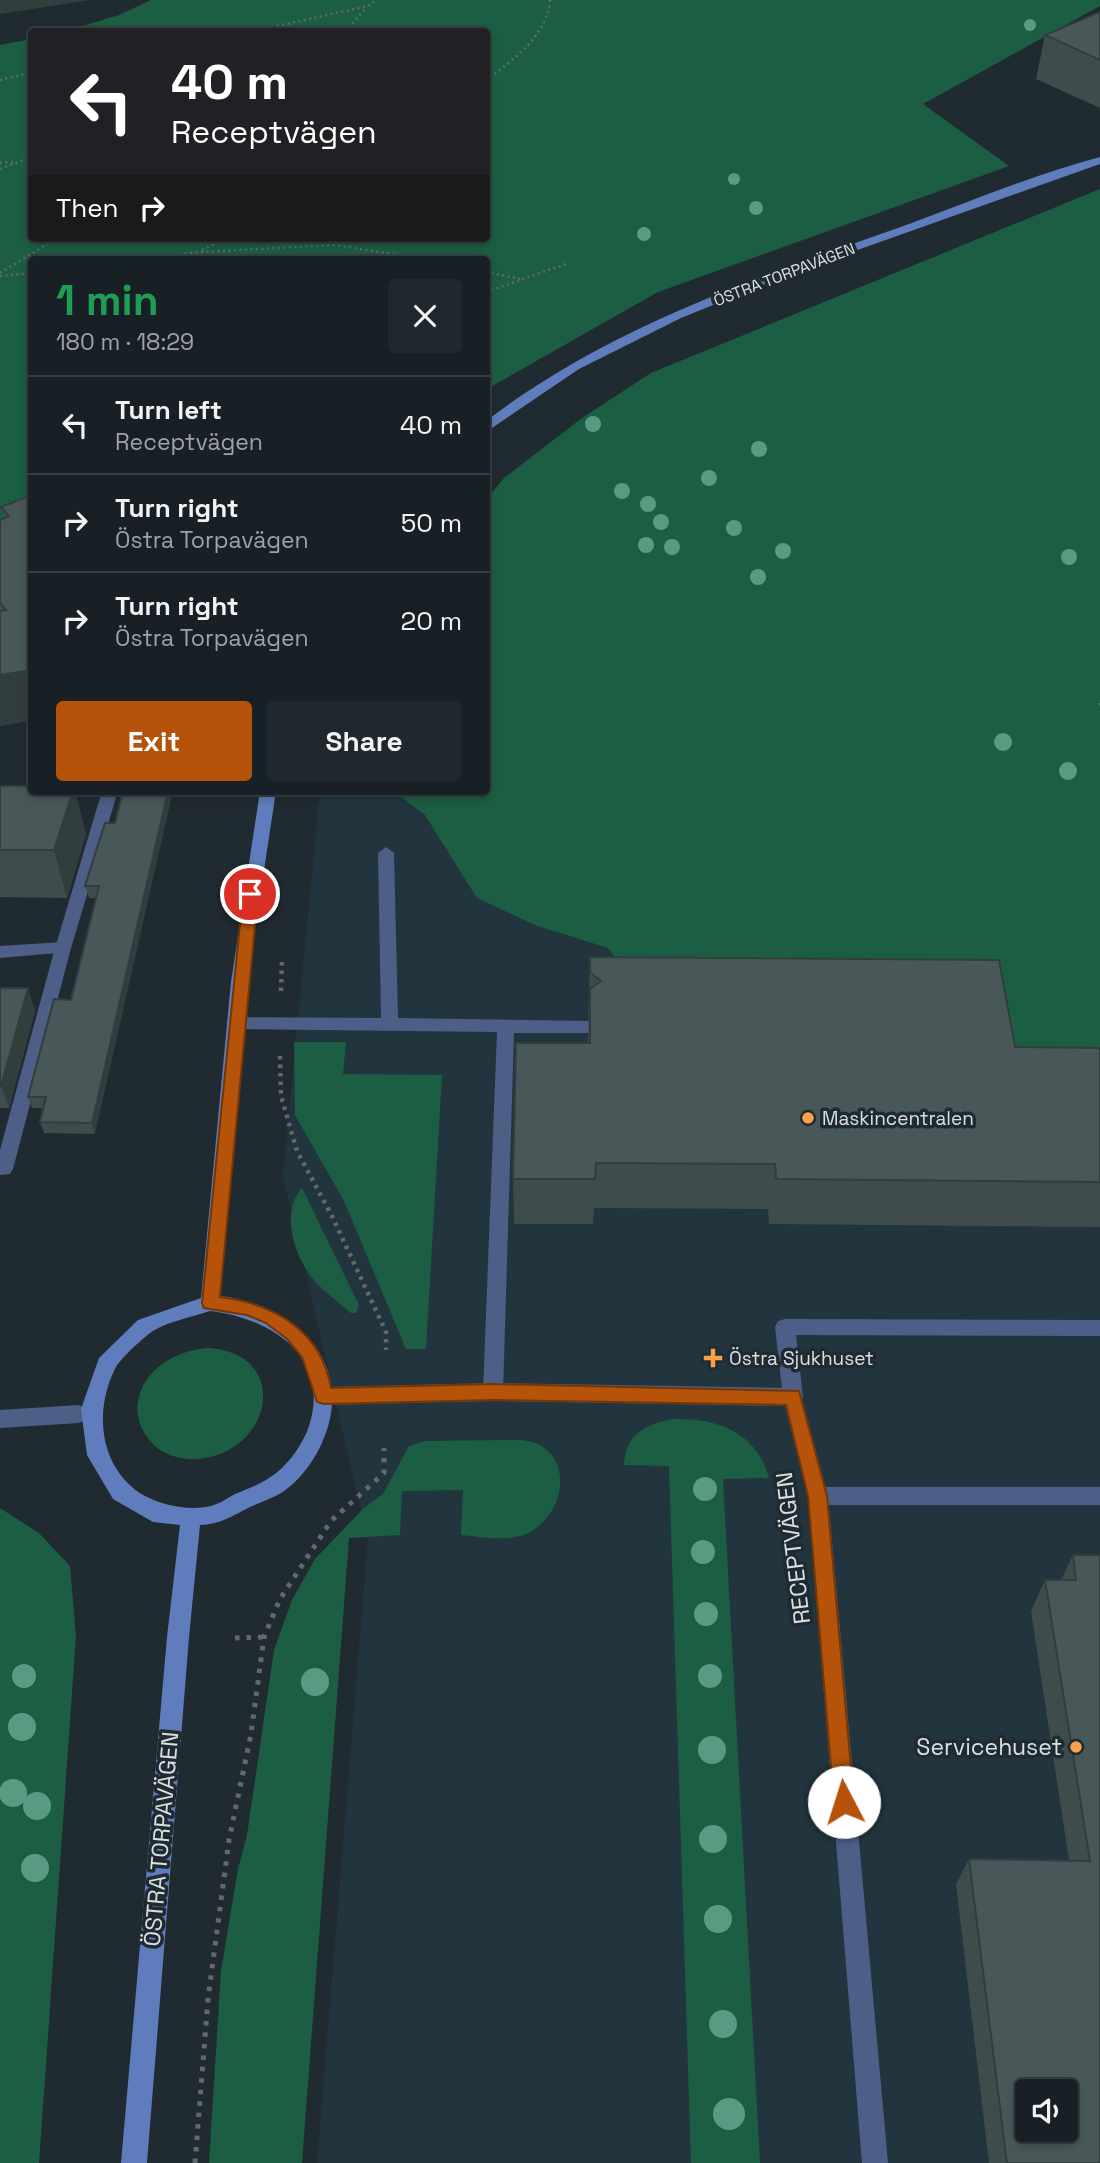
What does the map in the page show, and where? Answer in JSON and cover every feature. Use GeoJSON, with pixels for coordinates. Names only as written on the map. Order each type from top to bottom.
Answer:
{"type":"FeatureCollection","features":[{"type":"Feature","properties":{"kind":"street","name":"ÖSTRA TORPAVÄGEN"},"geometry":{"type":"LineString","coordinates":[[490,425],[546,385],[646,330],[774,275],[1100,160]]}},
{"type":"Feature","properties":{"kind":"street"},"geometry":{"type":"LineString","coordinates":[[4,1169],[63,948],[109,795]]}},
{"type":"Feature","properties":{"kind":"street"},"geometry":{"type":"LineString","coordinates":[[210,1303],[235,1023],[250,894],[267,795]]}},
{"type":"Feature","properties":{"kind":"street"},"geometry":{"type":"LineString","coordinates":[[386,853],[390,1026]]}},
{"type":"Feature","properties":{"kind":"street"},"geometry":{"type":"LineString","coordinates":[[0,952],[63,948]]}},
{"type":"Feature","properties":{"kind":"street"},"geometry":{"type":"LineString","coordinates":[[235,1023],[279,1026],[588,1027]]}},
{"type":"Feature","properties":{"kind":"street"},"geometry":{"type":"LineString","coordinates":[[493,1392],[506,1027]]}},
{"type":"Feature","properties":{"kind":"street"},"geometry":{"type":"LineString","coordinates":[[210,1303],[248,1308],[272,1317],[294,1333],[309,1351],[320,1376],[324,1396],[316,1434],[286,1478],[255,1500],[223,1513],[164,1516],[132,1505],[107,1488],[90,1465],[81,1439],[79,1414],[85,1387],[97,1365],[128,1331],[177,1308],[210,1303]]}},
{"type":"Feature","properties":{"kind":"street","name":"RECEPTVÄGEN"},"geometry":{"type":"LineString","coordinates":[[875,2163],[818,1496],[793,1397],[785,1327],[1100,1328]]}},
{"type":"Feature","properties":{"kind":"street"},"geometry":{"type":"LineString","coordinates":[[324,1396],[493,1392],[793,1397]]}},
{"type":"Feature","properties":{"kind":"street"},"geometry":{"type":"LineString","coordinates":[[0,1419],[79,1414]]}},
{"type":"Feature","properties":{"kind":"street"},"geometry":{"type":"LineString","coordinates":[[818,1496],[1100,1496]]}},
{"type":"Feature","properties":{"kind":"street","name":"ÖSTRA TORPAVÄGEN"},"geometry":{"type":"LineString","coordinates":[[134,2163],[191,1516]]}},
{"type":"Feature","properties":{"kind":"path"},"geometry":{"type":"LineString","coordinates":[[349,28],[376,0]]}},
{"type":"Feature","properties":{"kind":"path"},"geometry":{"type":"LineString","coordinates":[[490,78],[530,46],[551,10],[550,0]]}},
{"type":"Feature","properties":{"kind":"path"},"geometry":{"type":"LineString","coordinates":[[268,28],[368,6]]}},
{"type":"Feature","properties":{"kind":"path"},"geometry":{"type":"LineString","coordinates":[[0,80],[28,73]]}},
{"type":"Feature","properties":{"kind":"path"},"geometry":{"type":"LineString","coordinates":[[0,163],[28,158]]}},
{"type":"Feature","properties":{"kind":"path"},"geometry":{"type":"LineString","coordinates":[[0,169],[17,161]]}},
{"type":"Feature","properties":{"kind":"path"},"geometry":{"type":"LineString","coordinates":[[28,256],[51,242]]}},
{"type":"Feature","properties":{"kind":"path"},"geometry":{"type":"LineString","coordinates":[[199,252],[218,242]]}},
{"type":"Feature","properties":{"kind":"path"},"geometry":{"type":"LineString","coordinates":[[172,256],[199,252],[335,245],[404,256]]}},
{"type":"Feature","properties":{"kind":"path"},"geometry":{"type":"LineString","coordinates":[[0,274],[28,256]]}},
{"type":"Feature","properties":{"kind":"path"},"geometry":{"type":"LineString","coordinates":[[490,291],[569,263]]}},
{"type":"Feature","properties":{"kind":"path"},"geometry":{"type":"LineString","coordinates":[[0,274],[28,273]]}},
{"type":"Feature","properties":{"kind":"path"},"geometry":{"type":"LineString","coordinates":[[490,273],[522,279]]}},
{"type":"Feature","properties":{"kind":"path"},"geometry":{"type":"LineString","coordinates":[[283,950],[279,1026],[281,1096],[297,1151],[332,1216],[386,1332],[386,1350]]}},
{"type":"Feature","properties":{"kind":"path"},"geometry":{"type":"LineString","coordinates":[[195,2163],[208,1999],[229,1840],[251,1734],[264,1637],[280,1599],[331,1521],[384,1473],[384,1448]]}},
{"type":"Feature","properties":{"kind":"path"},"geometry":{"type":"LineString","coordinates":[[235,1638],[264,1637]]}},
{"type":"Feature","properties":{"kind":"shaded area","name":"Östra Sjukhuset"},"geometry":{"type":"Polygon","coordinates":[[[1100,189],[1100,2163],[317,2163],[368,1539],[283,1176],[320,795],[490,795],[490,495],[504,478],[582,418],[651,373],[1100,189]]]}},
{"type":"Feature","properties":{"kind":"green space"},"geometry":{"type":"Polygon","coordinates":[[[151,0],[1100,0],[1100,6],[923,104],[1009,166],[658,292],[490,387],[490,256],[28,256],[28,529],[0,542],[0,45],[28,40],[28,242],[490,242],[490,28],[76,28],[119,15],[151,0]]]}},
{"type":"Feature","properties":{"kind":"green space"},"geometry":{"type":"Polygon","coordinates":[[[1100,189],[1100,1077],[639,989],[608,948],[535,925],[477,898],[425,815],[398,795],[490,795],[490,495],[504,478],[582,418],[651,373],[1100,189]]]}},
{"type":"Feature","properties":{"kind":"green space"},"geometry":{"type":"Polygon","coordinates":[[[294,1042],[346,1042],[343,1074],[442,1075],[426,1349],[406,1349],[344,1201],[295,1115],[294,1042]]]}},
{"type":"Feature","properties":{"kind":"green space"},"geometry":{"type":"Polygon","coordinates":[[[302,1188],[359,1305],[356,1313],[351,1313],[317,1284],[300,1258],[292,1234],[291,1221],[295,1198],[302,1188]]]}},
{"type":"Feature","properties":{"kind":"green space"},"geometry":{"type":"Polygon","coordinates":[[[208,1348],[235,1354],[252,1367],[262,1384],[263,1403],[256,1423],[243,1440],[223,1453],[186,1459],[163,1452],[145,1435],[138,1417],[139,1397],[143,1386],[157,1368],[176,1356],[208,1348]]]}},
{"type":"Feature","properties":{"kind":"green space"},"geometry":{"type":"Polygon","coordinates":[[[674,1419],[706,1421],[733,1431],[755,1449],[769,1478],[723,1479],[760,2163],[691,2163],[669,1466],[624,1465],[629,1445],[639,1432],[654,1424],[674,1419]]]}},
{"type":"Feature","properties":{"kind":"green space"},"geometry":{"type":"Polygon","coordinates":[[[521,1440],[539,1445],[551,1454],[558,1467],[560,1482],[558,1497],[551,1512],[540,1525],[526,1534],[502,1538],[461,1535],[463,1490],[402,1491],[400,1535],[349,1538],[302,2163],[209,2163],[221,1971],[238,1869],[247,1835],[274,1650],[292,1600],[315,1559],[364,1508],[383,1494],[409,1446],[425,1441],[521,1440]]]}},
{"type":"Feature","properties":{"kind":"green space"},"geometry":{"type":"Polygon","coordinates":[[[0,1508],[39,1533],[70,1566],[76,1636],[39,2163],[0,2163],[0,1508]]]}},
{"type":"Feature","properties":{"kind":"building"},"geometry":{"type":"Polygon","coordinates":[[[1100,12],[1100,60],[1045,35],[1100,12]]]}},
{"type":"Feature","properties":{"kind":"building"},"geometry":{"type":"Polygon","coordinates":[[[28,497],[28,671],[0,675],[0,611],[6,610],[0,603],[0,520],[9,516],[1,507],[28,497]]]}},
{"type":"Feature","properties":{"kind":"building"},"geometry":{"type":"Polygon","coordinates":[[[0,786],[28,786],[28,795],[72,795],[54,850],[0,850],[0,786]]]}},
{"type":"Feature","properties":{"kind":"building"},"geometry":{"type":"Polygon","coordinates":[[[122,795],[167,795],[92,1123],[40,1122],[46,1097],[28,1097],[54,999],[71,1000],[99,886],[85,886],[105,823],[115,823],[122,795]]]}},
{"type":"Feature","properties":{"kind":"building","name":"Maskincentralen"},"geometry":{"type":"Polygon","coordinates":[[[590,957],[999,960],[1015,1047],[1100,1048],[1100,1182],[776,1179],[775,1164],[596,1163],[595,1179],[513,1179],[516,1043],[590,1043],[590,989],[601,981],[590,972],[590,957]]]}},
{"type":"Feature","properties":{"kind":"building"},"geometry":{"type":"Polygon","coordinates":[[[0,988],[28,988],[1,1086],[0,1086],[0,988]]]}},
{"type":"Feature","properties":{"kind":"building","name":"Servicehuset"},"geometry":{"type":"Polygon","coordinates":[[[1073,1555],[1100,1555],[1100,2163],[1007,2163],[969,1859],[1090,1861],[1045,1580],[1076,1580],[1073,1555]]]}},
{"type":"Feature","properties":{"kind":"place","name":"Maskincentralen"},"geometry":{"type":"Point","coordinates":[808,1118]}},
{"type":"Feature","properties":{"kind":"place","name":"Östra Sjukhuset"},"geometry":{"type":"Point","coordinates":[713,1358]}},
{"type":"Feature","properties":{"kind":"place","name":"Servicehuset"},"geometry":{"type":"Point","coordinates":[1076,1747]}},
{"type":"Feature","properties":{"kind":"route"},"geometry":{"type":"LineString","coordinates":[[250,894],[235,1023],[210,1303],[248,1308],[272,1317],[294,1333],[309,1351],[320,1376],[324,1396],[493,1392],[793,1397],[818,1496],[844,1802]]}}]}
